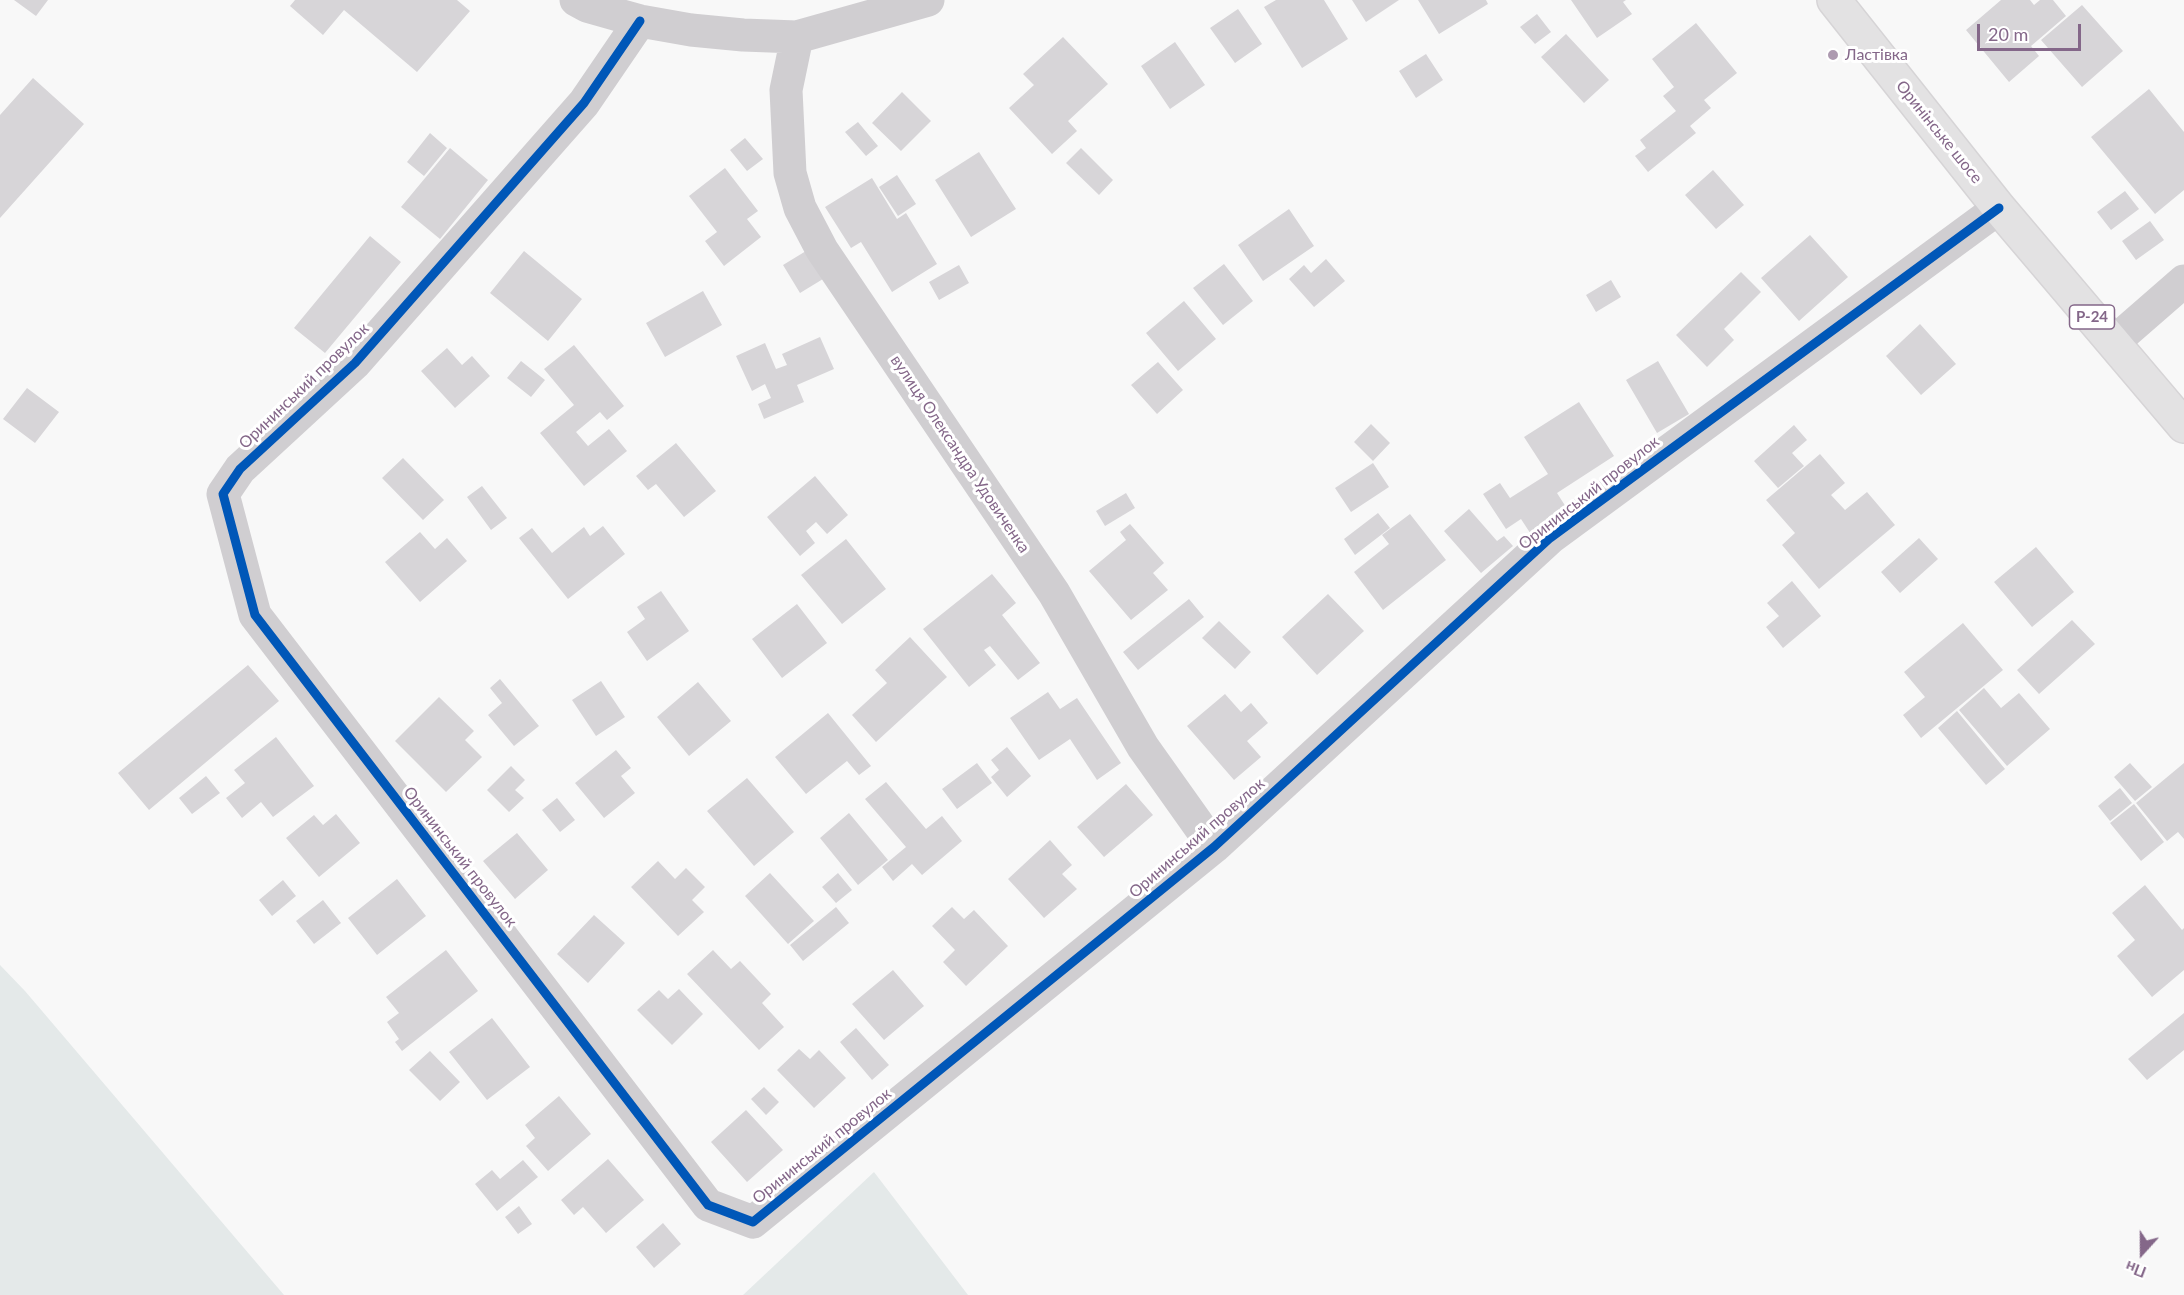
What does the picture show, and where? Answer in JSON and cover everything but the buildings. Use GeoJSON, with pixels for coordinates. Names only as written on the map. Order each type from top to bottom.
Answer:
{"type":"FeatureCollection","features":[{"type":"Feature","properties":{"kind":"main road","name":"Оринінське шосе"},"geometry":{"type":"LineString","coordinates":[[1834,0],[1999,208]]}},
{"type":"Feature","properties":{"kind":"main road","name":"Р-24"},"geometry":{"type":"LineString","coordinates":[[1999,208],[2184,426]]}},
{"type":"Feature","properties":{"kind":"street"},"geometry":{"type":"LineString","coordinates":[[576,0],[587,6],[640,21],[691,30],[797,37],[928,0]]}},
{"type":"Feature","properties":{"kind":"street","name":"Орининський провулок"},"geometry":{"type":"LineString","coordinates":[[640,21],[584,103],[355,363],[240,469],[223,494],[255,615],[708,1205],[753,1222],[1214,847],[1550,538],[1999,208]]}},
{"type":"Feature","properties":{"kind":"street","name":"вулиця Олександра Удовиченка"},"geometry":{"type":"LineString","coordinates":[[797,37],[786,90],[790,174],[800,208],[822,250],[1054,593],[1143,747],[1214,847]]}},
{"type":"Feature","properties":{"kind":"street"},"geometry":{"type":"LineString","coordinates":[[2114,342],[2184,281]]}},
{"type":"Feature","properties":{"kind":"shaded area"},"geometry":{"type":"Polygon","coordinates":[[[0,965],[25,991],[284,1295],[0,1295],[0,965]]]}},
{"type":"Feature","properties":{"kind":"shaded area"},"geometry":{"type":"Polygon","coordinates":[[[874,1172],[968,1295],[743,1295],[874,1172]]]}},
{"type":"Feature","properties":{"kind":"cycle path"},"geometry":{"type":"LineString","coordinates":[[640,21],[584,103],[355,363],[240,469],[223,494],[255,615],[708,1205],[753,1222],[1214,847],[1550,538],[1999,208]]}},
{"type":"Feature","properties":{"kind":"place","name":"Ластівка"},"geometry":{"type":"Point","coordinates":[1833,55]}}]}
